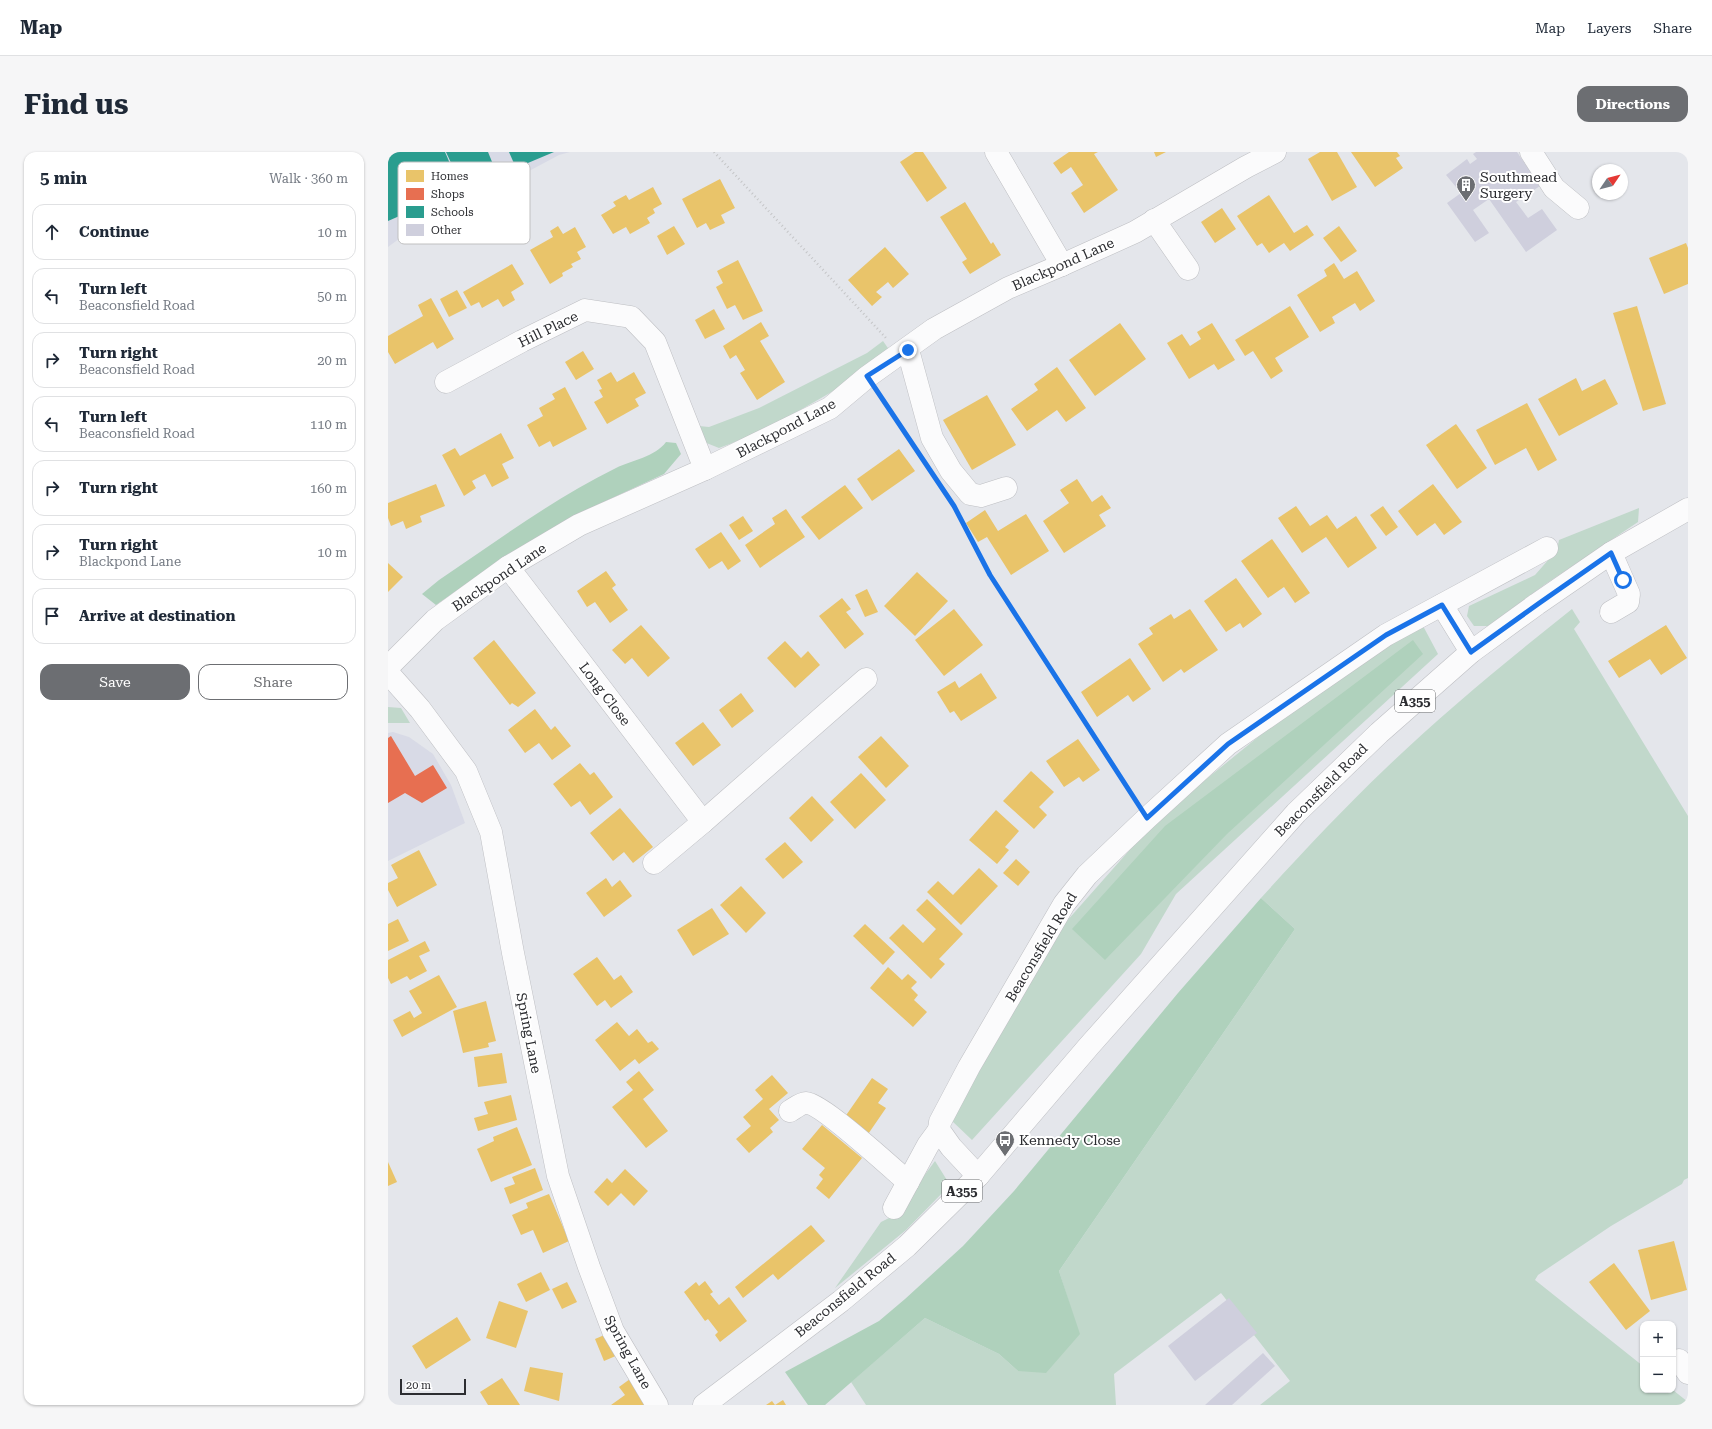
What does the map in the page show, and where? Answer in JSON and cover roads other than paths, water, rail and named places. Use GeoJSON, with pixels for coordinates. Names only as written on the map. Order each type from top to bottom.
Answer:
{"type":"FeatureCollection","features":[{"type":"Feature","properties":{"kind":"street"},"geometry":{"type":"LineString","coordinates":[[996,152],[1062,265]]}},
{"type":"Feature","properties":{"kind":"street","name":"Blackpond Lane"},"geometry":{"type":"LineString","coordinates":[[388,667],[435,620],[508,567],[580,525],[705,469],[830,408],[867,376],[904,352],[934,329],[1008,288],[1135,232],[1246,166],[1275,152]]}},
{"type":"Feature","properties":{"kind":"street"},"geometry":{"type":"LineString","coordinates":[[1531,152],[1554,188],[1578,208]]}},
{"type":"Feature","properties":{"kind":"street"},"geometry":{"type":"LineString","coordinates":[[1154,220],[1188,269]]}},
{"type":"Feature","properties":{"kind":"street","name":"Hill Place"},"geometry":{"type":"LineString","coordinates":[[446,382],[522,341],[585,310],[631,318],[655,342],[705,469]]}},
{"type":"Feature","properties":{"kind":"street"},"geometry":{"type":"LineString","coordinates":[[904,352],[932,438],[951,471],[970,494],[981,496],[1006,488]]}},
{"type":"Feature","properties":{"kind":"street","name":"Beaconsfield Road"},"geometry":{"type":"LineString","coordinates":[[704,1405],[847,1296],[907,1246],[978,1176],[1089,1046],[1296,813],[1379,732],[1471,652],[1611,553],[1688,509]]}},
{"type":"Feature","properties":{"kind":"street","name":"Beaconsfield Road"},"geometry":{"type":"LineString","coordinates":[[894,1208],[928,1145],[939,1130],[940,1122],[969,1067],[1064,904],[1087,875],[1228,744],[1386,635],[1547,548]]}},
{"type":"Feature","properties":{"kind":"street"},"geometry":{"type":"LineString","coordinates":[[1611,553],[1629,594],[1628,602],[1611,612]]}},
{"type":"Feature","properties":{"kind":"street","name":"Long Close"},"geometry":{"type":"LineString","coordinates":[[508,567],[703,822]]}},
{"type":"Feature","properties":{"kind":"street"},"geometry":{"type":"LineString","coordinates":[[1442,605],[1471,652]]}},
{"type":"Feature","properties":{"kind":"street","name":"Spring Lane"},"geometry":{"type":"LineString","coordinates":[[388,673],[420,709],[466,771],[491,832],[513,953],[558,1176],[589,1267],[613,1331],[657,1405]]}},
{"type":"Feature","properties":{"kind":"street"},"geometry":{"type":"LineString","coordinates":[[654,863],[866,679]]}},
{"type":"Feature","properties":{"kind":"street"},"geometry":{"type":"LineString","coordinates":[[790,1111],[806,1103],[815,1105],[840,1124],[908,1182]]}},
{"type":"Feature","properties":{"kind":"street"},"geometry":{"type":"LineString","coordinates":[[939,1130],[951,1148],[978,1176]]}},
{"type":"Feature","properties":{"kind":"place","name":"Southmead Surgery"},"geometry":{"type":"Point","coordinates":[1466,202]}},
{"type":"Feature","properties":{"kind":"place","name":"Kennedy Close"},"geometry":{"type":"Point","coordinates":[1005,1157]}}]}
